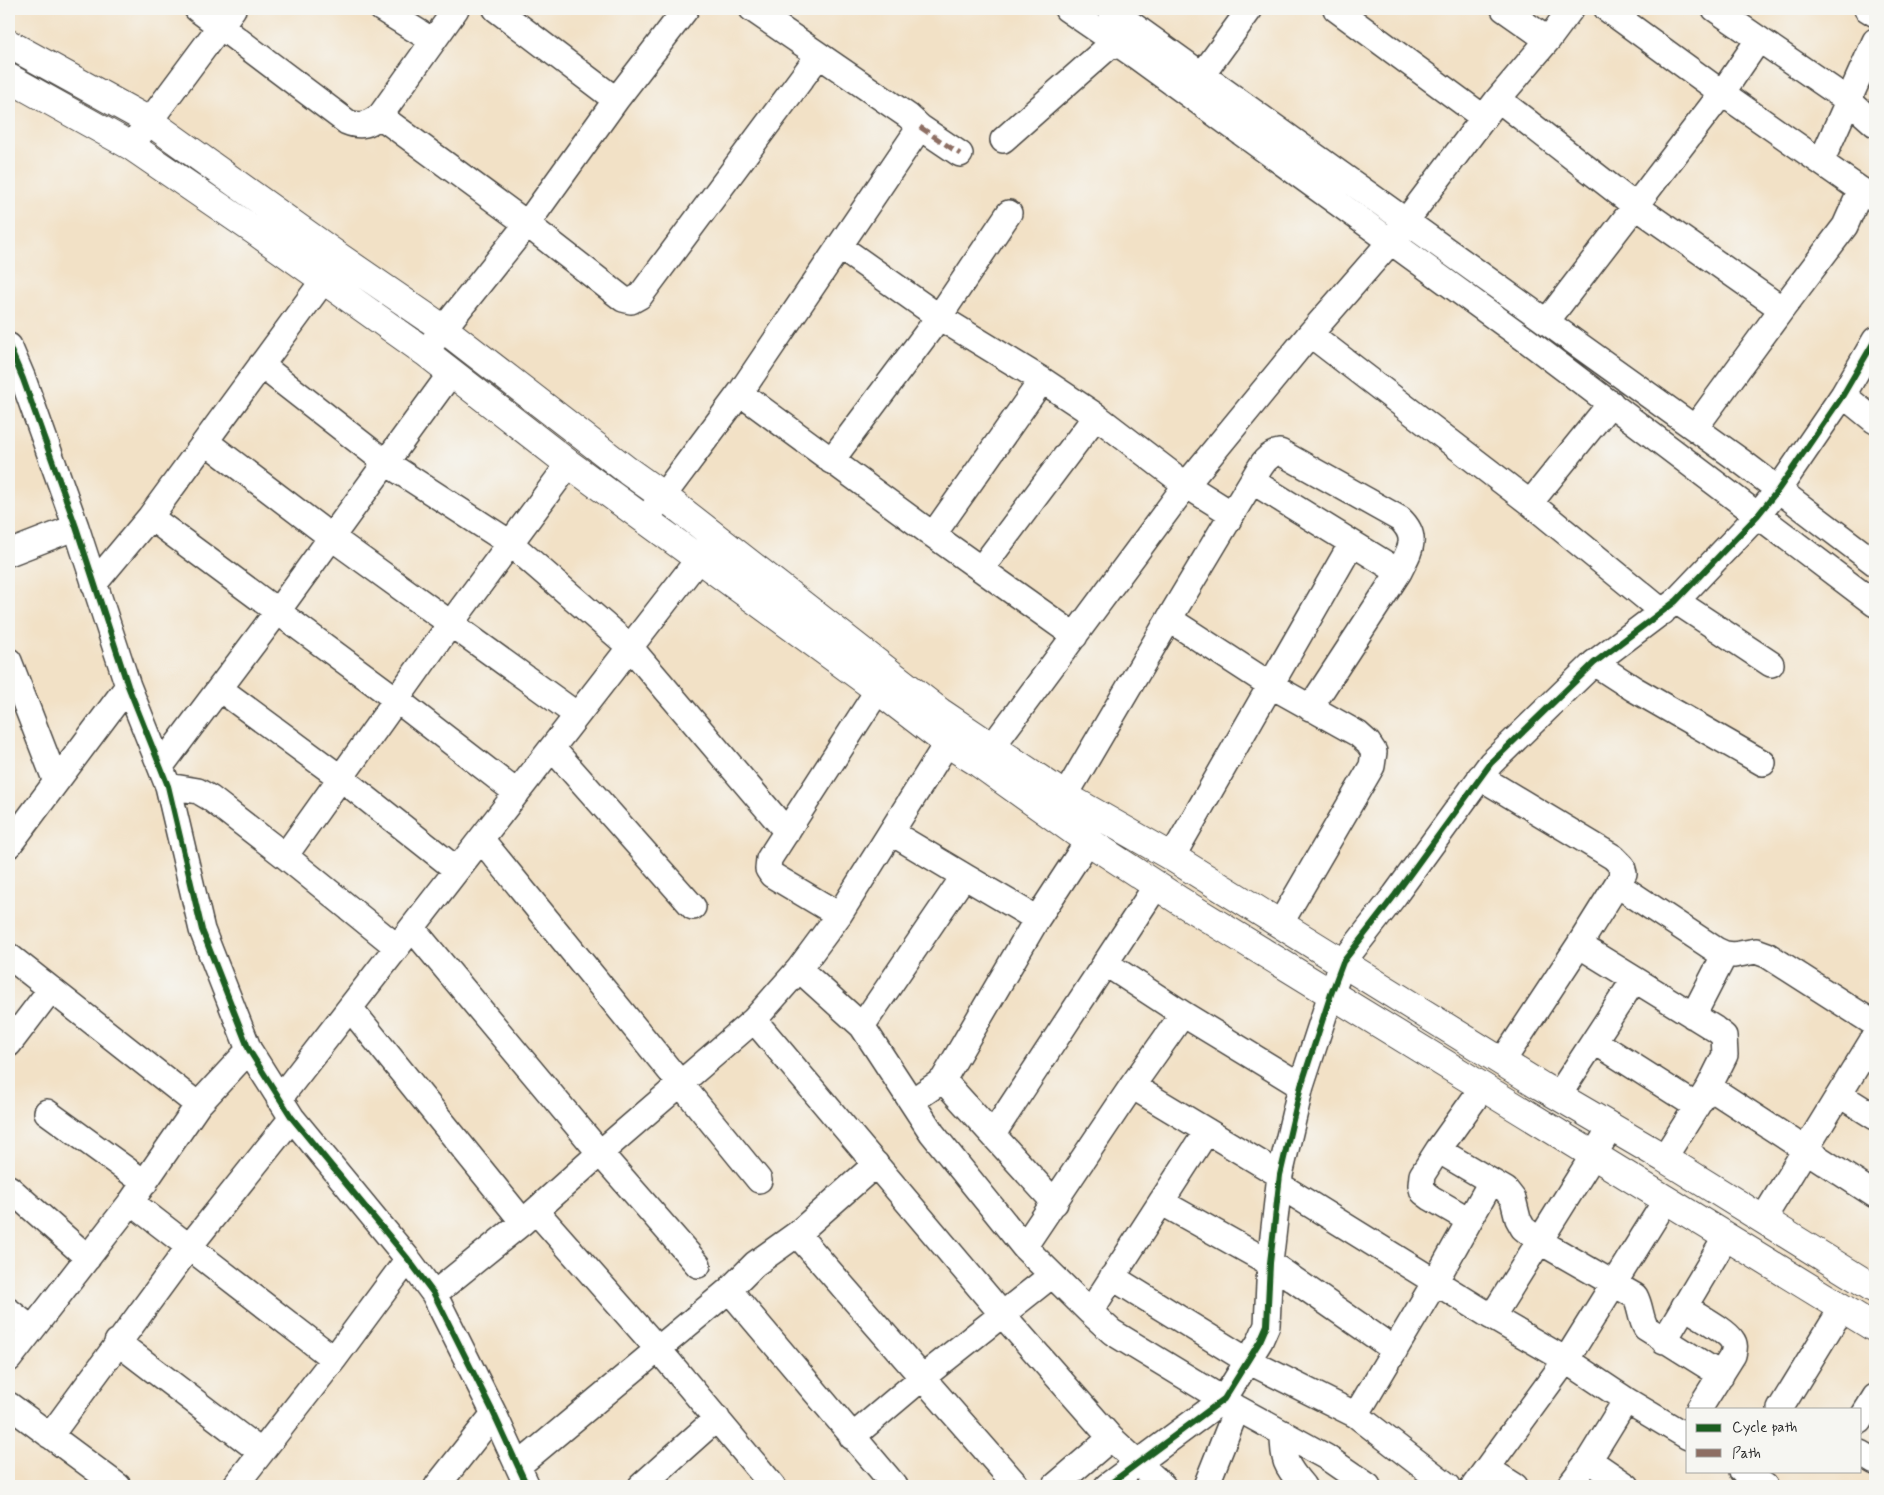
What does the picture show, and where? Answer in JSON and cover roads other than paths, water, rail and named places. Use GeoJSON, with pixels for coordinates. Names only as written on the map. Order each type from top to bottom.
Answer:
{"type":"FeatureCollection","features":[{"type":"Feature","properties":{"kind":"main road"},"geometry":{"type":"LineString","coordinates":[[9,44],[149,121],[339,258],[444,328],[940,712],[1065,796],[1172,857],[1502,1062],[1664,1158],[1875,1288]]}},
{"type":"Feature","properties":{"kind":"main road"},"geometry":{"type":"LineString","coordinates":[[9,78],[131,146],[255,231],[425,352],[569,464],[878,690],[947,743],[1088,841],[1156,886],[1875,1328]]}},
{"type":"Feature","properties":{"kind":"street"},"geometry":{"type":"LineString","coordinates":[[197,9],[227,18],[347,122],[357,126],[367,125],[380,116],[456,9]]}},
{"type":"Feature","properties":{"kind":"street"},"geometry":{"type":"LineString","coordinates":[[382,9],[433,41]]}},
{"type":"Feature","properties":{"kind":"street"},"geometry":{"type":"LineString","coordinates":[[496,9],[616,100]]}},
{"type":"Feature","properties":{"kind":"street"},"geometry":{"type":"LineString","coordinates":[[425,352],[526,224],[616,100],[686,9]]}},
{"type":"Feature","properties":{"kind":"street"},"geometry":{"type":"LineString","coordinates":[[752,9],[960,154]]}},
{"type":"Feature","properties":{"kind":"street"},"geometry":{"type":"LineString","coordinates":[[1067,9],[1391,241],[1611,403],[1875,604]]}},
{"type":"Feature","properties":{"kind":"street"},"geometry":{"type":"LineString","coordinates":[[1110,9],[1742,462],[1875,563]]}},
{"type":"Feature","properties":{"kind":"street"},"geometry":{"type":"LineString","coordinates":[[1202,75],[1250,9]]}},
{"type":"Feature","properties":{"kind":"street"},"geometry":{"type":"LineString","coordinates":[[1336,9],[1491,109],[1782,308]]}},
{"type":"Feature","properties":{"kind":"street"},"geometry":{"type":"LineString","coordinates":[[1504,9],[1548,40]]}},
{"type":"Feature","properties":{"kind":"street"},"geometry":{"type":"LineString","coordinates":[[992,747],[1186,485],[1310,334],[1391,241],[1491,109],[1571,9]]}},
{"type":"Feature","properties":{"kind":"street"},"geometry":{"type":"LineString","coordinates":[[1607,9],[1722,93],[1868,195],[1782,308],[1695,428]]}},
{"type":"Feature","properties":{"kind":"street"},"geometry":{"type":"LineString","coordinates":[[1715,9],[1848,101],[1875,124]]}},
{"type":"Feature","properties":{"kind":"street"},"geometry":{"type":"LineString","coordinates":[[1867,9],[1875,14]]}},
{"type":"Feature","properties":{"kind":"street"},"geometry":{"type":"LineString","coordinates":[[131,146],[227,18]]}},
{"type":"Feature","properties":{"kind":"street"},"geometry":{"type":"LineString","coordinates":[[1547,321],[1634,205],[1722,93],[1759,39]]}},
{"type":"Feature","properties":{"kind":"street"},"geometry":{"type":"LineString","coordinates":[[1821,162],[1875,41]]}},
{"type":"Feature","properties":{"kind":"street"},"geometry":{"type":"LineString","coordinates":[[1003,140],[1114,42]]}},
{"type":"Feature","properties":{"kind":"street"},"geometry":{"type":"LineString","coordinates":[[380,116],[526,224],[623,299],[631,301],[640,296],[819,55]]}},
{"type":"Feature","properties":{"kind":"street"},"geometry":{"type":"LineString","coordinates":[[645,520],[740,393],[920,127]]}},
{"type":"Feature","properties":{"kind":"street"},"geometry":{"type":"LineString","coordinates":[[831,460],[939,317],[1009,213]]}},
{"type":"Feature","properties":{"kind":"street"},"geometry":{"type":"LineString","coordinates":[[840,247],[939,317],[1042,380],[1096,416],[1186,485],[1232,514]]}},
{"type":"Feature","properties":{"kind":"street"},"geometry":{"type":"LineString","coordinates":[[94,584],[150,518],[323,281]]}},
{"type":"Feature","properties":{"kind":"street"},"geometry":{"type":"LineString","coordinates":[[1310,334],[1670,607],[1771,664]]}},
{"type":"Feature","properties":{"kind":"street"},"geometry":{"type":"LineString","coordinates":[[1206,1486],[1230,1404],[1248,1361],[1267,1325],[1270,1263],[1280,1180],[1302,1086],[1343,962],[1395,895],[1491,764],[1594,663],[1670,607],[1758,515],[1778,490],[1843,395],[1875,340]]}},
{"type":"Feature","properties":{"kind":"street"},"geometry":{"type":"LineString","coordinates":[[9,346],[23,379],[76,527],[128,686],[164,776],[202,930],[249,1050],[286,1108],[434,1294],[494,1414],[522,1476],[658,1349],[728,1290],[755,1264],[797,1234],[876,1164]]}},
{"type":"Feature","properties":{"kind":"street"},"geometry":{"type":"LineString","coordinates":[[261,365],[385,462],[510,543],[630,646],[787,832]]}},
{"type":"Feature","properties":{"kind":"street"},"geometry":{"type":"LineString","coordinates":[[164,776],[220,688],[451,373]]}},
{"type":"Feature","properties":{"kind":"street"},"geometry":{"type":"LineString","coordinates":[[933,535],[1042,380]]}},
{"type":"Feature","properties":{"kind":"street"},"geometry":{"type":"LineString","coordinates":[[740,393],[933,535],[1075,636]]}},
{"type":"Feature","properties":{"kind":"street"},"geometry":{"type":"LineString","coordinates":[[1843,395],[1875,421]]}},
{"type":"Feature","properties":{"kind":"street"},"geometry":{"type":"LineString","coordinates":[[1530,502],[1611,403]]}},
{"type":"Feature","properties":{"kind":"street"},"geometry":{"type":"LineString","coordinates":[[981,569],[1096,416]]}},
{"type":"Feature","properties":{"kind":"street"},"geometry":{"type":"LineString","coordinates":[[206,442],[332,537],[577,715]]}},
{"type":"Feature","properties":{"kind":"street"},"geometry":{"type":"LineString","coordinates":[[1065,796],[1232,514],[1265,460],[1272,453],[1280,452],[1400,519],[1408,527],[1411,534],[1412,546],[1399,572],[1310,708]]}},
{"type":"Feature","properties":{"kind":"street"},"geometry":{"type":"LineString","coordinates":[[285,856],[342,779],[451,623],[569,464]]}},
{"type":"Feature","properties":{"kind":"street"},"geometry":{"type":"LineString","coordinates":[[1252,481],[1399,572]]}},
{"type":"Feature","properties":{"kind":"street"},"geometry":{"type":"LineString","coordinates":[[150,518],[397,700],[517,793]]}},
{"type":"Feature","properties":{"kind":"street"},"geometry":{"type":"LineString","coordinates":[[9,553],[76,527]]}},
{"type":"Feature","properties":{"kind":"street"},"geometry":{"type":"LineString","coordinates":[[50,1436],[117,1342],[189,1247],[286,1108],[350,1008],[716,537]]}},
{"type":"Feature","properties":{"kind":"street"},"geometry":{"type":"LineString","coordinates":[[1172,857],[1272,686],[1352,543]]}},
{"type":"Feature","properties":{"kind":"street"},"geometry":{"type":"LineString","coordinates":[[1169,620],[1272,686],[1358,734],[1374,752],[1372,766],[1280,924]]}},
{"type":"Feature","properties":{"kind":"street"},"geometry":{"type":"LineString","coordinates":[[9,661],[56,782]]}},
{"type":"Feature","properties":{"kind":"street"},"geometry":{"type":"LineString","coordinates":[[1594,663],[1634,689],[1763,763]]}},
{"type":"Feature","properties":{"kind":"street"},"geometry":{"type":"LineString","coordinates":[[9,846],[128,686]]}},
{"type":"Feature","properties":{"kind":"street"},"geometry":{"type":"LineString","coordinates":[[220,688],[342,779],[457,870]]}},
{"type":"Feature","properties":{"kind":"street"},"geometry":{"type":"LineString","coordinates":[[839,916],[772,875],[768,869],[769,859],[878,690]]}},
{"type":"Feature","properties":{"kind":"street"},"geometry":{"type":"LineString","coordinates":[[434,1294],[530,1217],[600,1153],[754,1020],[799,969],[839,916],[947,743]]}},
{"type":"Feature","properties":{"kind":"street"},"geometry":{"type":"LineString","coordinates":[[552,748],[692,907]]}},
{"type":"Feature","properties":{"kind":"street"},"geometry":{"type":"LineString","coordinates":[[164,776],[210,798],[285,856],[404,938],[600,1153],[698,1265]]}},
{"type":"Feature","properties":{"kind":"street"},"geometry":{"type":"LineString","coordinates":[[1480,777],[1613,856],[1622,866],[1624,873],[1502,1062]]}},
{"type":"Feature","properties":{"kind":"street"},"geometry":{"type":"LineString","coordinates":[[892,833],[1037,919]]}},
{"type":"Feature","properties":{"kind":"street"},"geometry":{"type":"LineString","coordinates":[[481,839],[759,1180]]}},
{"type":"Feature","properties":{"kind":"street"},"geometry":{"type":"LineString","coordinates":[[912,1101],[943,1080],[1037,919],[1088,841]]}},
{"type":"Feature","properties":{"kind":"street"},"geometry":{"type":"LineString","coordinates":[[862,1026],[964,876]]}},
{"type":"Feature","properties":{"kind":"street"},"geometry":{"type":"LineString","coordinates":[[1618,885],[1725,954],[1734,956],[1756,951],[1767,956],[1875,1036],[1763,1219]]}},
{"type":"Feature","properties":{"kind":"street"},"geometry":{"type":"LineString","coordinates":[[993,1134],[1156,886]]}},
{"type":"Feature","properties":{"kind":"street"},"geometry":{"type":"LineString","coordinates":[[1579,945],[1724,1036],[1724,1055],[1703,1096],[1664,1158]]}},
{"type":"Feature","properties":{"kind":"street"},"geometry":{"type":"LineString","coordinates":[[1693,1016],[1725,954]]}},
{"type":"Feature","properties":{"kind":"street"},"geometry":{"type":"LineString","coordinates":[[9,956],[198,1105]]}},
{"type":"Feature","properties":{"kind":"street"},"geometry":{"type":"LineString","coordinates":[[1105,963],[1183,1014],[1302,1086]]}},
{"type":"Feature","properties":{"kind":"street"},"geometry":{"type":"LineString","coordinates":[[799,969],[862,1026],[932,1133],[1024,1247],[1112,1332],[1230,1404],[1326,1457],[1368,1486]]}},
{"type":"Feature","properties":{"kind":"street"},"geometry":{"type":"LineString","coordinates":[[1558,1096],[1634,980]]}},
{"type":"Feature","properties":{"kind":"street"},"geometry":{"type":"LineString","coordinates":[[9,1044],[51,989]]}},
{"type":"Feature","properties":{"kind":"street"},"geometry":{"type":"LineString","coordinates":[[350,1008],[530,1217],[658,1349],[772,1486]]}},
{"type":"Feature","properties":{"kind":"street"},"geometry":{"type":"LineString","coordinates":[[1024,1247],[1132,1086],[1183,1014]]}},
{"type":"Feature","properties":{"kind":"street"},"geometry":{"type":"LineString","coordinates":[[754,1020],[1002,1314],[1111,1438],[1163,1486]]}},
{"type":"Feature","properties":{"kind":"street"},"geometry":{"type":"LineString","coordinates":[[1594,1041],[1806,1150],[1875,1195]]}},
{"type":"Feature","properties":{"kind":"street"},"geometry":{"type":"LineString","coordinates":[[9,1359],[131,1202],[198,1105],[249,1050]]}},
{"type":"Feature","properties":{"kind":"street"},"geometry":{"type":"LineString","coordinates":[[943,1080],[1055,1203]]}},
{"type":"Feature","properties":{"kind":"street"},"geometry":{"type":"LineString","coordinates":[[1132,1086],[1207,1131],[1435,1282],[1566,1360],[1626,1400],[1686,1433]]}},
{"type":"Feature","properties":{"kind":"street"},"geometry":{"type":"LineString","coordinates":[[1469,1220],[1423,1192],[1421,1184],[1422,1175],[1483,1087]]}},
{"type":"Feature","properties":{"kind":"street"},"geometry":{"type":"LineString","coordinates":[[1840,1094],[1875,1117]]}},
{"type":"Feature","properties":{"kind":"street"},"geometry":{"type":"LineString","coordinates":[[47,1112],[145,1183]]}},
{"type":"Feature","properties":{"kind":"street"},"geometry":{"type":"LineString","coordinates":[[1492,1317],[1611,1127]]}},
{"type":"Feature","properties":{"kind":"street"},"geometry":{"type":"LineString","coordinates":[[1090,1312],[1207,1131]]}},
{"type":"Feature","properties":{"kind":"street"},"geometry":{"type":"LineString","coordinates":[[1438,1150],[1506,1190],[1514,1199],[1518,1219],[1523,1228],[1539,1241],[1635,1296],[1639,1304],[1642,1321],[1646,1328],[1721,1375]]}},
{"type":"Feature","properties":{"kind":"street"},"geometry":{"type":"LineString","coordinates":[[1356,1415],[1435,1282],[1491,1182]]}},
{"type":"Feature","properties":{"kind":"street"},"geometry":{"type":"LineString","coordinates":[[9,1188],[88,1258]]}},
{"type":"Feature","properties":{"kind":"street"},"geometry":{"type":"LineString","coordinates":[[1515,1486],[1481,1478],[1566,1360],[1666,1200]]}},
{"type":"Feature","properties":{"kind":"street"},"geometry":{"type":"LineString","coordinates":[[131,1202],[334,1359]]}},
{"type":"Feature","properties":{"kind":"street"},"geometry":{"type":"LineString","coordinates":[[1161,1202],[1270,1263],[1394,1350]]}},
{"type":"Feature","properties":{"kind":"street"},"geometry":{"type":"LineString","coordinates":[[797,1234],[1017,1486]]}},
{"type":"Feature","properties":{"kind":"street"},"geometry":{"type":"LineString","coordinates":[[1664,1341],[1726,1237]]}},
{"type":"Feature","properties":{"kind":"street"},"geometry":{"type":"LineString","coordinates":[[235,1486],[334,1359],[408,1259]]}},
{"type":"Feature","properties":{"kind":"street"},"geometry":{"type":"LineString","coordinates":[[852,1437],[923,1377],[1052,1275]]}},
{"type":"Feature","properties":{"kind":"street"},"geometry":{"type":"LineString","coordinates":[[1112,1277],[1248,1361],[1356,1415],[1448,1486]]}},
{"type":"Feature","properties":{"kind":"street"},"geometry":{"type":"LineString","coordinates":[[728,1290],[895,1486]]}},
{"type":"Feature","properties":{"kind":"street"},"geometry":{"type":"LineString","coordinates":[[1684,1306],[1732,1339],[1735,1346],[1733,1355],[1700,1408]]}},
{"type":"Feature","properties":{"kind":"street"},"geometry":{"type":"LineString","coordinates":[[1781,1408],[1842,1308]]}},
{"type":"Feature","properties":{"kind":"street"},"geometry":{"type":"LineString","coordinates":[[9,1310],[32,1329]]}},
{"type":"Feature","properties":{"kind":"street"},"geometry":{"type":"LineString","coordinates":[[117,1342],[262,1452]]}},
{"type":"Feature","properties":{"kind":"street"},"geometry":{"type":"LineString","coordinates":[[1862,1418],[1875,1396]]}},
{"type":"Feature","properties":{"kind":"street"},"geometry":{"type":"LineString","coordinates":[[1570,1486],[1589,1460],[1626,1400]]}},
{"type":"Feature","properties":{"kind":"street"},"geometry":{"type":"LineString","coordinates":[[1107,1486],[1136,1463],[1230,1404]]}},
{"type":"Feature","properties":{"kind":"street"},"geometry":{"type":"LineString","coordinates":[[9,1405],[118,1486]]}},
{"type":"Feature","properties":{"kind":"street"},"geometry":{"type":"LineString","coordinates":[[437,1486],[494,1414]]}},
{"type":"Feature","properties":{"kind":"street"},"geometry":{"type":"LineString","coordinates":[[641,1486],[717,1418]]}},
{"type":"Feature","properties":{"kind":"street"},"geometry":{"type":"LineString","coordinates":[[1283,1433],[1283,1454],[1289,1468],[1303,1486]]}},
{"type":"Feature","properties":{"kind":"street"},"geometry":{"type":"LineString","coordinates":[[1055,1486],[1111,1438]]}},
{"type":"Feature","properties":{"kind":"street"},"geometry":{"type":"LineString","coordinates":[[1862,1454],[1875,1462]]}},
{"type":"Feature","properties":{"kind":"street"},"geometry":{"type":"LineString","coordinates":[[1589,1460],[1627,1486]]}},
{"type":"Feature","properties":{"kind":"street"},"geometry":{"type":"LineString","coordinates":[[1732,1486],[1740,1472]]}},
{"type":"Feature","properties":{"kind":"street"},"geometry":{"type":"LineString","coordinates":[[1743,1472],[1765,1486]]}}]}
